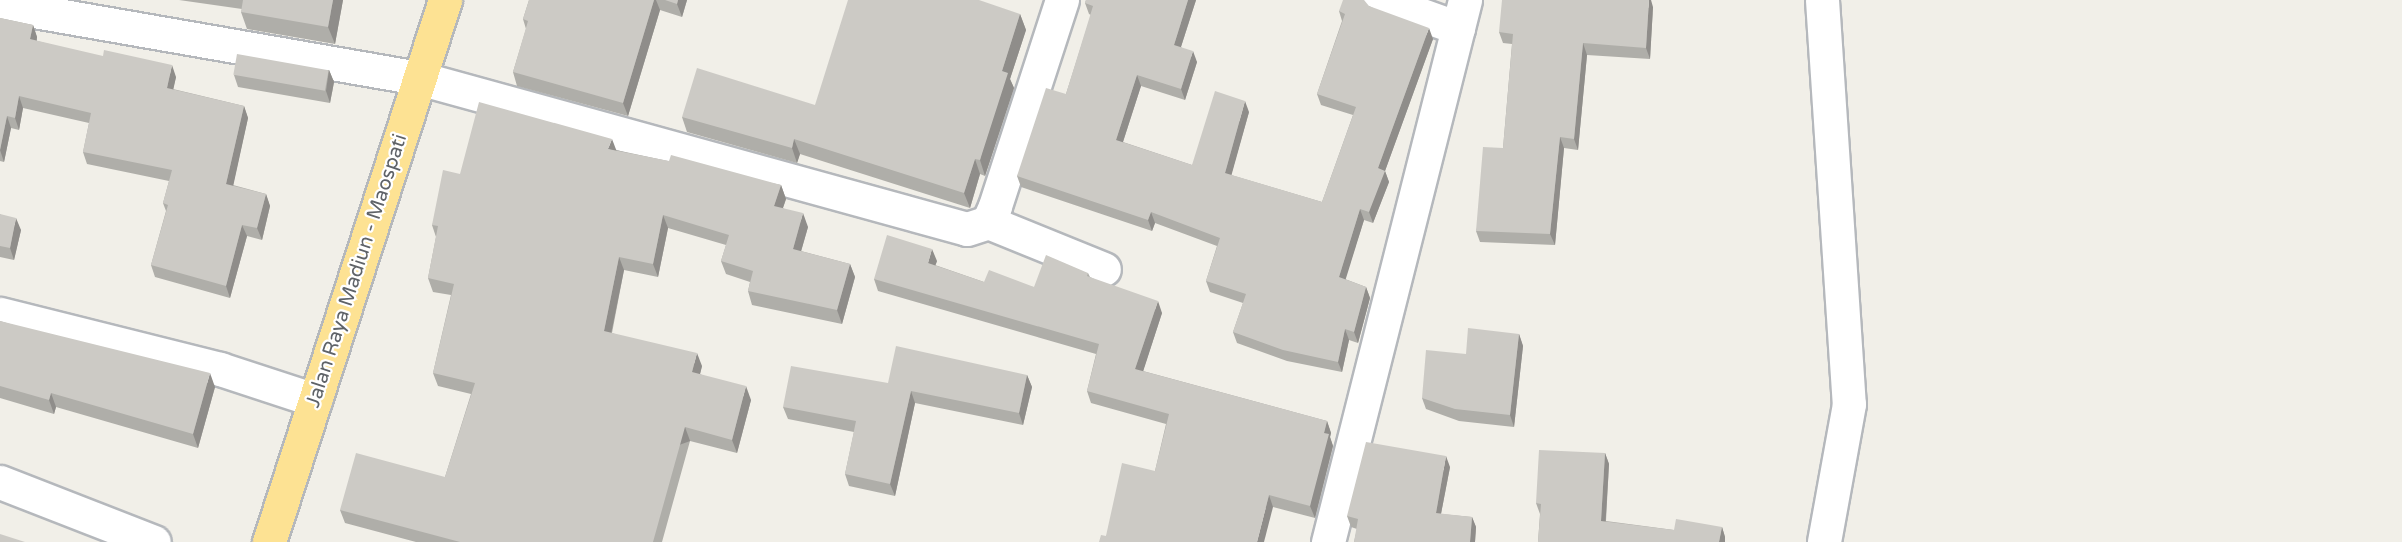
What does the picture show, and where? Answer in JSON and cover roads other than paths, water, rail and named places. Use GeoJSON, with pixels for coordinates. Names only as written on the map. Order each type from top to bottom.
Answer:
{"type":"FeatureCollection","features":[{"type":"Feature","properties":{"kind":"highway","name":"Jalan Raya Madiun - Maospati"},"geometry":{"type":"LineString","coordinates":[[269,542],[445,0]]}},
{"type":"Feature","properties":{"kind":"street"},"geometry":{"type":"LineString","coordinates":[[988,222],[1062,0]]}},
{"type":"Feature","properties":{"kind":"street"},"geometry":{"type":"LineString","coordinates":[[1328,542],[1461,14],[1380,0]]}},
{"type":"Feature","properties":{"kind":"street"},"geometry":{"type":"LineString","coordinates":[[1822,0],[1849,404],[1824,542]]}},
{"type":"Feature","properties":{"kind":"street"},"geometry":{"type":"LineString","coordinates":[[0,4],[419,78],[951,226],[967,229],[988,222],[1104,269]]}},
{"type":"Feature","properties":{"kind":"street"},"geometry":{"type":"LineString","coordinates":[[0,314],[220,369],[315,400]]}},
{"type":"Feature","properties":{"kind":"street"},"geometry":{"type":"LineString","coordinates":[[0,482],[154,542]]}}]}
